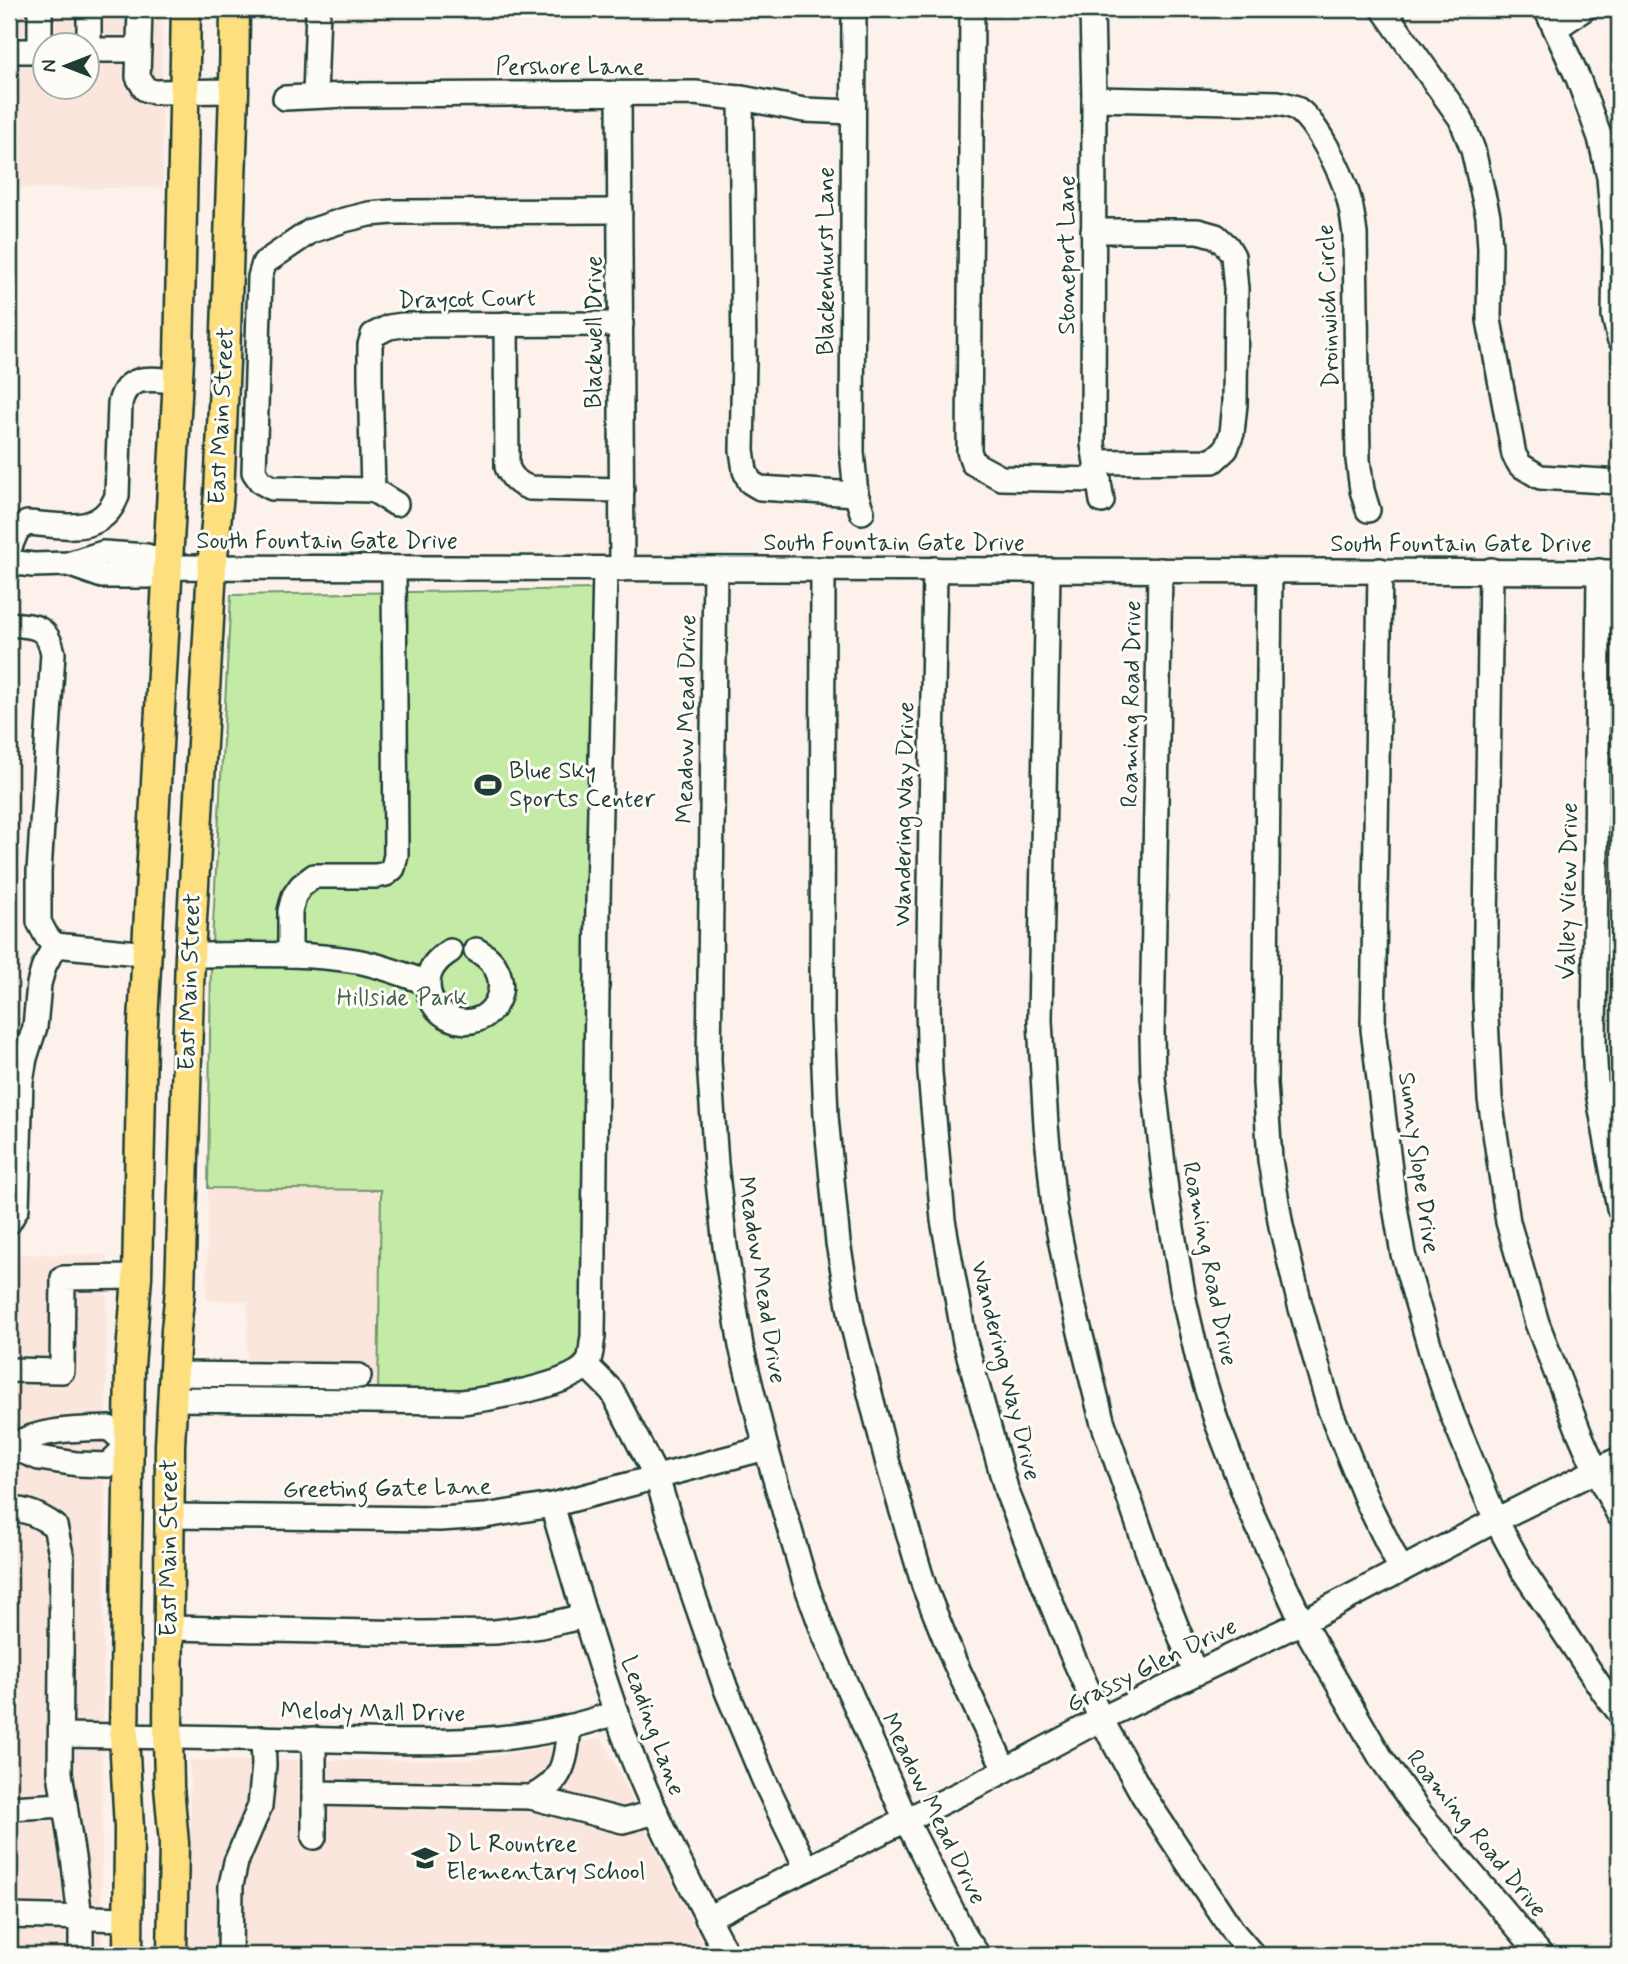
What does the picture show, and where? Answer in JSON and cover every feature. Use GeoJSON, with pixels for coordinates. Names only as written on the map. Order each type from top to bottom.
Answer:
{"type":"FeatureCollection","features":[{"type":"Feature","properties":{"kind":"main road","name":"East Main Street"},"geometry":{"type":"LineString","coordinates":[[128,1955],[129,1828],[124,1736],[130,1366],[137,1278],[142,1041],[178,381],[186,9]]}},
{"type":"Feature","properties":{"kind":"main road","name":"East Main Street"},"geometry":{"type":"LineString","coordinates":[[172,1955],[174,1843],[169,1787],[170,1445],[180,1290],[190,955],[212,567],[219,493],[235,9]]}},
{"type":"Feature","properties":{"kind":"main road"},"geometry":{"type":"LineString","coordinates":[[148,954],[190,955]]}},
{"type":"Feature","properties":{"kind":"main road"},"geometry":{"type":"LineString","coordinates":[[128,1445],[170,1445]]}},
{"type":"Feature","properties":{"kind":"street"},"geometry":{"type":"LineString","coordinates":[[40,9],[42,32]]}},
{"type":"Feature","properties":{"kind":"street"},"geometry":{"type":"LineString","coordinates":[[88,32],[89,9]]}},
{"type":"Feature","properties":{"kind":"street"},"geometry":{"type":"LineString","coordinates":[[140,9],[138,77],[145,89],[153,92],[234,91]]}},
{"type":"Feature","properties":{"kind":"street"},"geometry":{"type":"LineString","coordinates":[[315,96],[318,9]]}},
{"type":"Feature","properties":{"kind":"street","name":"Blackenhurst Lane"},"geometry":{"type":"LineString","coordinates":[[741,98],[744,360],[742,450],[745,471],[750,482],[760,488],[859,503],[852,452],[854,9]]}},
{"type":"Feature","properties":{"kind":"street"},"geometry":{"type":"LineString","coordinates":[[972,9],[969,451],[973,463],[1001,478],[1099,481],[1213,461],[1226,449],[1232,433],[1235,404],[1236,289],[1233,256],[1227,246],[1216,236],[1198,232],[1093,231]]}},
{"type":"Feature","properties":{"kind":"street","name":"Stoneport Lane"},"geometry":{"type":"LineString","coordinates":[[1092,9],[1093,444],[1099,481]]}},
{"type":"Feature","properties":{"kind":"street"},"geometry":{"type":"LineString","coordinates":[[1383,9],[1461,118],[1473,150],[1488,216],[1489,320],[1514,455],[1520,465],[1539,477],[1619,482]]}},
{"type":"Feature","properties":{"kind":"street"},"geometry":{"type":"LineString","coordinates":[[1584,9],[1551,19],[1578,78],[1600,138],[1609,177],[1615,250],[1614,316],[1619,338]]}},
{"type":"Feature","properties":{"kind":"street"},"geometry":{"type":"LineString","coordinates":[[102,50],[139,50]]}},
{"type":"Feature","properties":{"kind":"street"},"geometry":{"type":"LineString","coordinates":[[9,51],[32,51]]}},
{"type":"Feature","properties":{"kind":"street","name":"Pershore Lane"},"geometry":{"type":"LineString","coordinates":[[285,98],[695,93],[741,98],[804,110],[852,112]]}},
{"type":"Feature","properties":{"kind":"street","name":"Blackwell Drive"},"geometry":{"type":"LineString","coordinates":[[587,1366],[593,1337],[598,890],[614,569],[622,490],[619,94]]}},
{"type":"Feature","properties":{"kind":"street","name":"Droinwich Circle"},"geometry":{"type":"LineString","coordinates":[[1094,99],[1278,103],[1293,107],[1313,125],[1342,178],[1354,226],[1358,460],[1368,510]]}},
{"type":"Feature","properties":{"kind":"street"},"geometry":{"type":"LineString","coordinates":[[396,504],[373,490],[272,488],[261,482],[254,472],[260,277],[264,263],[311,232],[369,214],[620,211]]}},
{"type":"Feature","properties":{"kind":"street"},"geometry":{"type":"LineString","coordinates":[[506,324],[507,467],[510,475],[520,485],[530,488],[622,490]]}},
{"type":"Feature","properties":{"kind":"street","name":"Draycot Court"},"geometry":{"type":"LineString","coordinates":[[373,490],[370,345],[373,335],[388,327],[403,325],[621,324]]}},
{"type":"Feature","properties":{"kind":"street"},"geometry":{"type":"LineString","coordinates":[[9,549],[17,530],[27,523],[82,526],[105,517],[113,508],[117,496],[122,395],[138,380],[178,381]]}},
{"type":"Feature","properties":{"kind":"street","name":"South Fountain Gate Drive"},"geometry":{"type":"LineString","coordinates":[[9,562],[33,565],[68,564],[102,576],[149,576],[169,567],[1609,571]]}},
{"type":"Feature","properties":{"kind":"street"},"geometry":{"type":"LineString","coordinates":[[290,955],[290,911],[301,886],[314,876],[376,876],[386,874],[393,867],[396,855],[394,568]]}},
{"type":"Feature","properties":{"kind":"street","name":"Meadow Mead Drive"},"geometry":{"type":"LineString","coordinates":[[715,569],[709,1061],[725,1246],[741,1346],[766,1448],[805,1582],[824,1634],[906,1820],[966,1938],[978,1955]]}},
{"type":"Feature","properties":{"kind":"street"},"geometry":{"type":"LineString","coordinates":[[823,569],[821,1017],[826,1116],[838,1243],[855,1336],[888,1464],[924,1586],[954,1661],[1005,1770]]}},
{"type":"Feature","properties":{"kind":"street","name":"Wandering Way Drive"},"geometry":{"type":"LineString","coordinates":[[935,569],[928,1008],[930,1073],[943,1220],[965,1342],[1007,1492],[1070,1650],[1101,1718],[1143,1795],[1234,1933],[1253,1955]]}},
{"type":"Feature","properties":{"kind":"street"},"geometry":{"type":"LineString","coordinates":[[1048,570],[1040,1021],[1054,1207],[1072,1300],[1102,1420],[1154,1570],[1195,1673]]}},
{"type":"Feature","properties":{"kind":"street","name":"Roaming Road Drive"},"geometry":{"type":"LineString","coordinates":[[1160,570],[1153,1078],[1167,1198],[1184,1299],[1206,1386],[1252,1514],[1301,1622],[1381,1758],[1411,1801],[1541,1955]]}},
{"type":"Feature","properties":{"kind":"street"},"geometry":{"type":"LineString","coordinates":[[1270,570],[1265,1083],[1270,1160],[1281,1226],[1330,1410],[1367,1501],[1401,1570]]}},
{"type":"Feature","properties":{"kind":"street","name":"Sunny Slope Drive"},"geometry":{"type":"LineString","coordinates":[[1380,570],[1373,1029],[1393,1195],[1403,1254],[1452,1414],[1496,1520],[1524,1572],[1619,1712]]}},
{"type":"Feature","properties":{"kind":"street"},"geometry":{"type":"LineString","coordinates":[[1491,570],[1485,997],[1490,1098],[1508,1222],[1537,1323],[1596,1471],[1619,1515]]}},
{"type":"Feature","properties":{"kind":"street","name":"Valley View Drive"},"geometry":{"type":"LineString","coordinates":[[1609,571],[1594,1042],[1596,1082],[1619,1209]]}},
{"type":"Feature","properties":{"kind":"street"},"geometry":{"type":"LineString","coordinates":[[9,624],[33,626],[44,632],[50,639],[53,653],[39,872],[39,922],[55,945],[148,954]]}},
{"type":"Feature","properties":{"kind":"street"},"geometry":{"type":"LineString","coordinates":[[9,1222],[17,1208],[21,1081],[35,1027],[39,984],[44,966],[55,945]]}},
{"type":"Feature","properties":{"kind":"street"},"geometry":{"type":"LineString","coordinates":[[450,951],[434,964],[428,983],[430,996],[435,1007],[444,1016],[468,1022],[491,1011],[498,1001],[501,989],[500,976],[495,965],[487,956],[476,950]]}},
{"type":"Feature","properties":{"kind":"street"},"geometry":{"type":"LineString","coordinates":[[190,955],[316,956],[358,961],[428,983]]}},
{"type":"Feature","properties":{"kind":"street"},"geometry":{"type":"LineString","coordinates":[[9,1370],[62,1371],[63,1278],[137,1278]]}},
{"type":"Feature","properties":{"kind":"street"},"geometry":{"type":"LineString","coordinates":[[172,1386],[462,1402],[496,1399],[544,1386],[587,1366],[612,1391],[657,1478],[726,1689],[764,1780],[807,1868]]}},
{"type":"Feature","properties":{"kind":"street"},"geometry":{"type":"LineString","coordinates":[[172,1386],[359,1376]]}},
{"type":"Feature","properties":{"kind":"street"},"geometry":{"type":"LineString","coordinates":[[109,1429],[128,1445],[108,1465],[77,1464],[39,1458],[10,1446],[50,1431],[109,1429]]}},
{"type":"Feature","properties":{"kind":"street","name":"Greeting Gate Lane"},"geometry":{"type":"LineString","coordinates":[[169,1516],[440,1519],[485,1516],[552,1505],[766,1448]]}},
{"type":"Feature","properties":{"kind":"street","name":"Grassy Glen Drive"},"geometry":{"type":"LineString","coordinates":[[707,1918],[1005,1770],[1101,1718],[1301,1622],[1619,1459]]}},
{"type":"Feature","properties":{"kind":"street","name":"Leading Lane"},"geometry":{"type":"LineString","coordinates":[[552,1505],[585,1616],[633,1757],[679,1863],[727,1955]]}},
{"type":"Feature","properties":{"kind":"street"},"geometry":{"type":"LineString","coordinates":[[9,1509],[37,1514],[55,1526],[62,1558],[60,1773],[80,1918],[81,1955]]}},
{"type":"Feature","properties":{"kind":"street"},"geometry":{"type":"LineString","coordinates":[[169,1628],[495,1632],[541,1626],[585,1616]]}},
{"type":"Feature","properties":{"kind":"street","name":"Melody Mall Drive"},"geometry":{"type":"LineString","coordinates":[[61,1735],[486,1740],[569,1727],[617,1712]]}},
{"type":"Feature","properties":{"kind":"street"},"geometry":{"type":"LineString","coordinates":[[531,1797],[545,1791],[556,1780],[566,1754],[569,1727]]}},
{"type":"Feature","properties":{"kind":"street"},"geometry":{"type":"LineString","coordinates":[[230,1955],[231,1885],[236,1862],[260,1806],[264,1738]]}},
{"type":"Feature","properties":{"kind":"street"},"geometry":{"type":"LineString","coordinates":[[314,1739],[314,1837]]}},
{"type":"Feature","properties":{"kind":"street"},"geometry":{"type":"LineString","coordinates":[[314,1793],[531,1797],[623,1821],[656,1812]]}},
{"type":"Feature","properties":{"kind":"street"},"geometry":{"type":"LineString","coordinates":[[9,1808],[65,1805]]}},
{"type":"Feature","properties":{"kind":"street"},"geometry":{"type":"LineString","coordinates":[[9,1916],[129,1919]]}},
{"type":"Feature","properties":{"kind":"shaded area"},"geometry":{"type":"Polygon","coordinates":[[[9,9],[161,9],[163,188],[9,188],[9,9]]]}},
{"type":"Feature","properties":{"kind":"shaded area"},"geometry":{"type":"Polygon","coordinates":[[[208,1188],[381,1190],[378,1396],[246,1394],[248,1301],[206,1300],[208,1188]]]}},
{"type":"Feature","properties":{"kind":"shaded area"},"geometry":{"type":"Polygon","coordinates":[[[9,1254],[107,1255],[101,1955],[9,1955],[9,1254]]]}},
{"type":"Feature","properties":{"kind":"shaded area","name":"D L Rountree Elementary School"},"geometry":{"type":"Polygon","coordinates":[[[602,1738],[708,1955],[190,1955],[190,1760],[468,1760],[602,1738]]]}},
{"type":"Feature","properties":{"kind":"green space","name":"Hillside Park"},"geometry":{"type":"Polygon","coordinates":[[[599,589],[588,1319],[579,1353],[556,1378],[479,1397],[378,1396],[381,1190],[208,1188],[211,961],[231,595],[599,589]]]}},
{"type":"Feature","properties":{"kind":"place","name":"Blue Sky Sports Center"},"geometry":{"type":"Point","coordinates":[488,785]}},
{"type":"Feature","properties":{"kind":"place","name":"D L Rountree Elementary School"},"geometry":{"type":"Point","coordinates":[425,1858]}}]}
